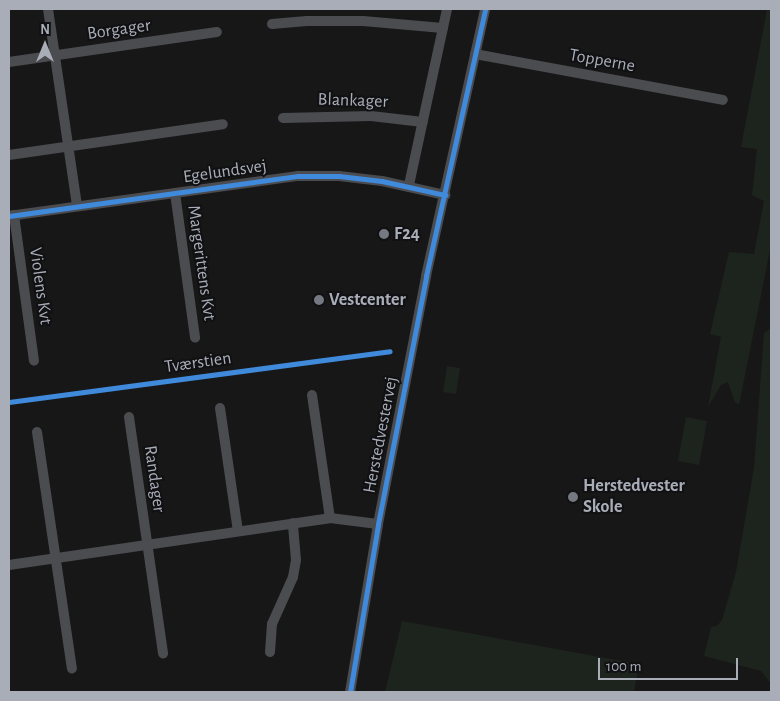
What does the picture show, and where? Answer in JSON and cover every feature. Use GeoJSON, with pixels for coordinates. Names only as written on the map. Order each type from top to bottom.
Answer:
{"type":"FeatureCollection","features":[{"type":"Feature","properties":{"kind":"street"},"geometry":{"type":"LineString","coordinates":[[48,9],[77,206]]}},
{"type":"Feature","properties":{"kind":"street"},"geometry":{"type":"LineString","coordinates":[[409,185],[447,9]]}},
{"type":"Feature","properties":{"kind":"street","name":"Herstedvestervej"},"geometry":{"type":"LineString","coordinates":[[350,692],[378,524],[426,276],[486,9]]}},
{"type":"Feature","properties":{"kind":"street"},"geometry":{"type":"LineString","coordinates":[[272,24],[306,21],[363,21],[443,28]]}},
{"type":"Feature","properties":{"kind":"street","name":"Borgager"},"geometry":{"type":"LineString","coordinates":[[9,62],[217,32]]}},
{"type":"Feature","properties":{"kind":"street","name":"Topperne"},"geometry":{"type":"LineString","coordinates":[[475,54],[723,100]]}},
{"type":"Feature","properties":{"kind":"street","name":"Blankager"},"geometry":{"type":"LineString","coordinates":[[283,118],[371,116],[423,122]]}},
{"type":"Feature","properties":{"kind":"street"},"geometry":{"type":"LineString","coordinates":[[9,155],[223,124]]}},
{"type":"Feature","properties":{"kind":"street","name":"Egelundsvej"},"geometry":{"type":"LineString","coordinates":[[11,216],[298,176],[360,178],[409,185],[445,196]]}},
{"type":"Feature","properties":{"kind":"street","name":"Margerittens Kvt"},"geometry":{"type":"LineString","coordinates":[[175,193],[195,338]]}},
{"type":"Feature","properties":{"kind":"street","name":"Violens Kvt"},"geometry":{"type":"LineString","coordinates":[[11,216],[34,361]]}},
{"type":"Feature","properties":{"kind":"street"},"geometry":{"type":"LineString","coordinates":[[312,395],[330,518]]}},
{"type":"Feature","properties":{"kind":"street"},"geometry":{"type":"LineString","coordinates":[[220,408],[238,532]]}},
{"type":"Feature","properties":{"kind":"street","name":"Randager"},"geometry":{"type":"LineString","coordinates":[[129,417],[163,654]]}},
{"type":"Feature","properties":{"kind":"street"},"geometry":{"type":"LineString","coordinates":[[38,432],[72,668]]}},
{"type":"Feature","properties":{"kind":"street"},"geometry":{"type":"LineString","coordinates":[[9,565],[330,518],[378,524]]}},
{"type":"Feature","properties":{"kind":"street"},"geometry":{"type":"LineString","coordinates":[[270,652],[272,624],[292,577],[296,560],[293,523]]}},
{"type":"Feature","properties":{"kind":"shaded area"},"geometry":{"type":"Polygon","coordinates":[[[764,9],[771,9],[771,245],[739,405],[735,402],[728,382],[721,385],[708,407],[721,337],[710,334],[729,252],[754,254],[764,201],[752,195],[757,149],[741,147],[767,10],[764,9]]]}},
{"type":"Feature","properties":{"kind":"shaded area"},"geometry":{"type":"Polygon","coordinates":[[[771,328],[771,684],[761,671],[704,656],[711,627],[717,626],[722,620],[736,572],[754,468],[764,333],[771,328]]]}},
{"type":"Feature","properties":{"kind":"shaded area"},"geometry":{"type":"Polygon","coordinates":[[[447,366],[460,368],[456,394],[443,392],[447,366]]]}},
{"type":"Feature","properties":{"kind":"shaded area"},"geometry":{"type":"Polygon","coordinates":[[[686,417],[707,421],[699,465],[678,461],[686,417]]]}},
{"type":"Feature","properties":{"kind":"shaded area"},"geometry":{"type":"Polygon","coordinates":[[[402,621],[639,664],[634,692],[385,692],[402,621]]]}},
{"type":"Feature","properties":{"kind":"cycle path"},"geometry":{"type":"LineString","coordinates":[[350,692],[378,524],[426,276],[485,9]]}},
{"type":"Feature","properties":{"kind":"cycle path"},"geometry":{"type":"LineString","coordinates":[[9,216],[298,176],[339,176],[382,181],[445,195]]}},
{"type":"Feature","properties":{"kind":"cycle path","name":"Tværstien"},"geometry":{"type":"LineString","coordinates":[[9,402],[390,351]]}},
{"type":"Feature","properties":{"kind":"place","name":"F24"},"geometry":{"type":"Point","coordinates":[384,234]}},
{"type":"Feature","properties":{"kind":"place","name":"Vestcenter"},"geometry":{"type":"Point","coordinates":[319,300]}},
{"type":"Feature","properties":{"kind":"place","name":"Herstedvester Skole"},"geometry":{"type":"Point","coordinates":[573,497]}}]}
